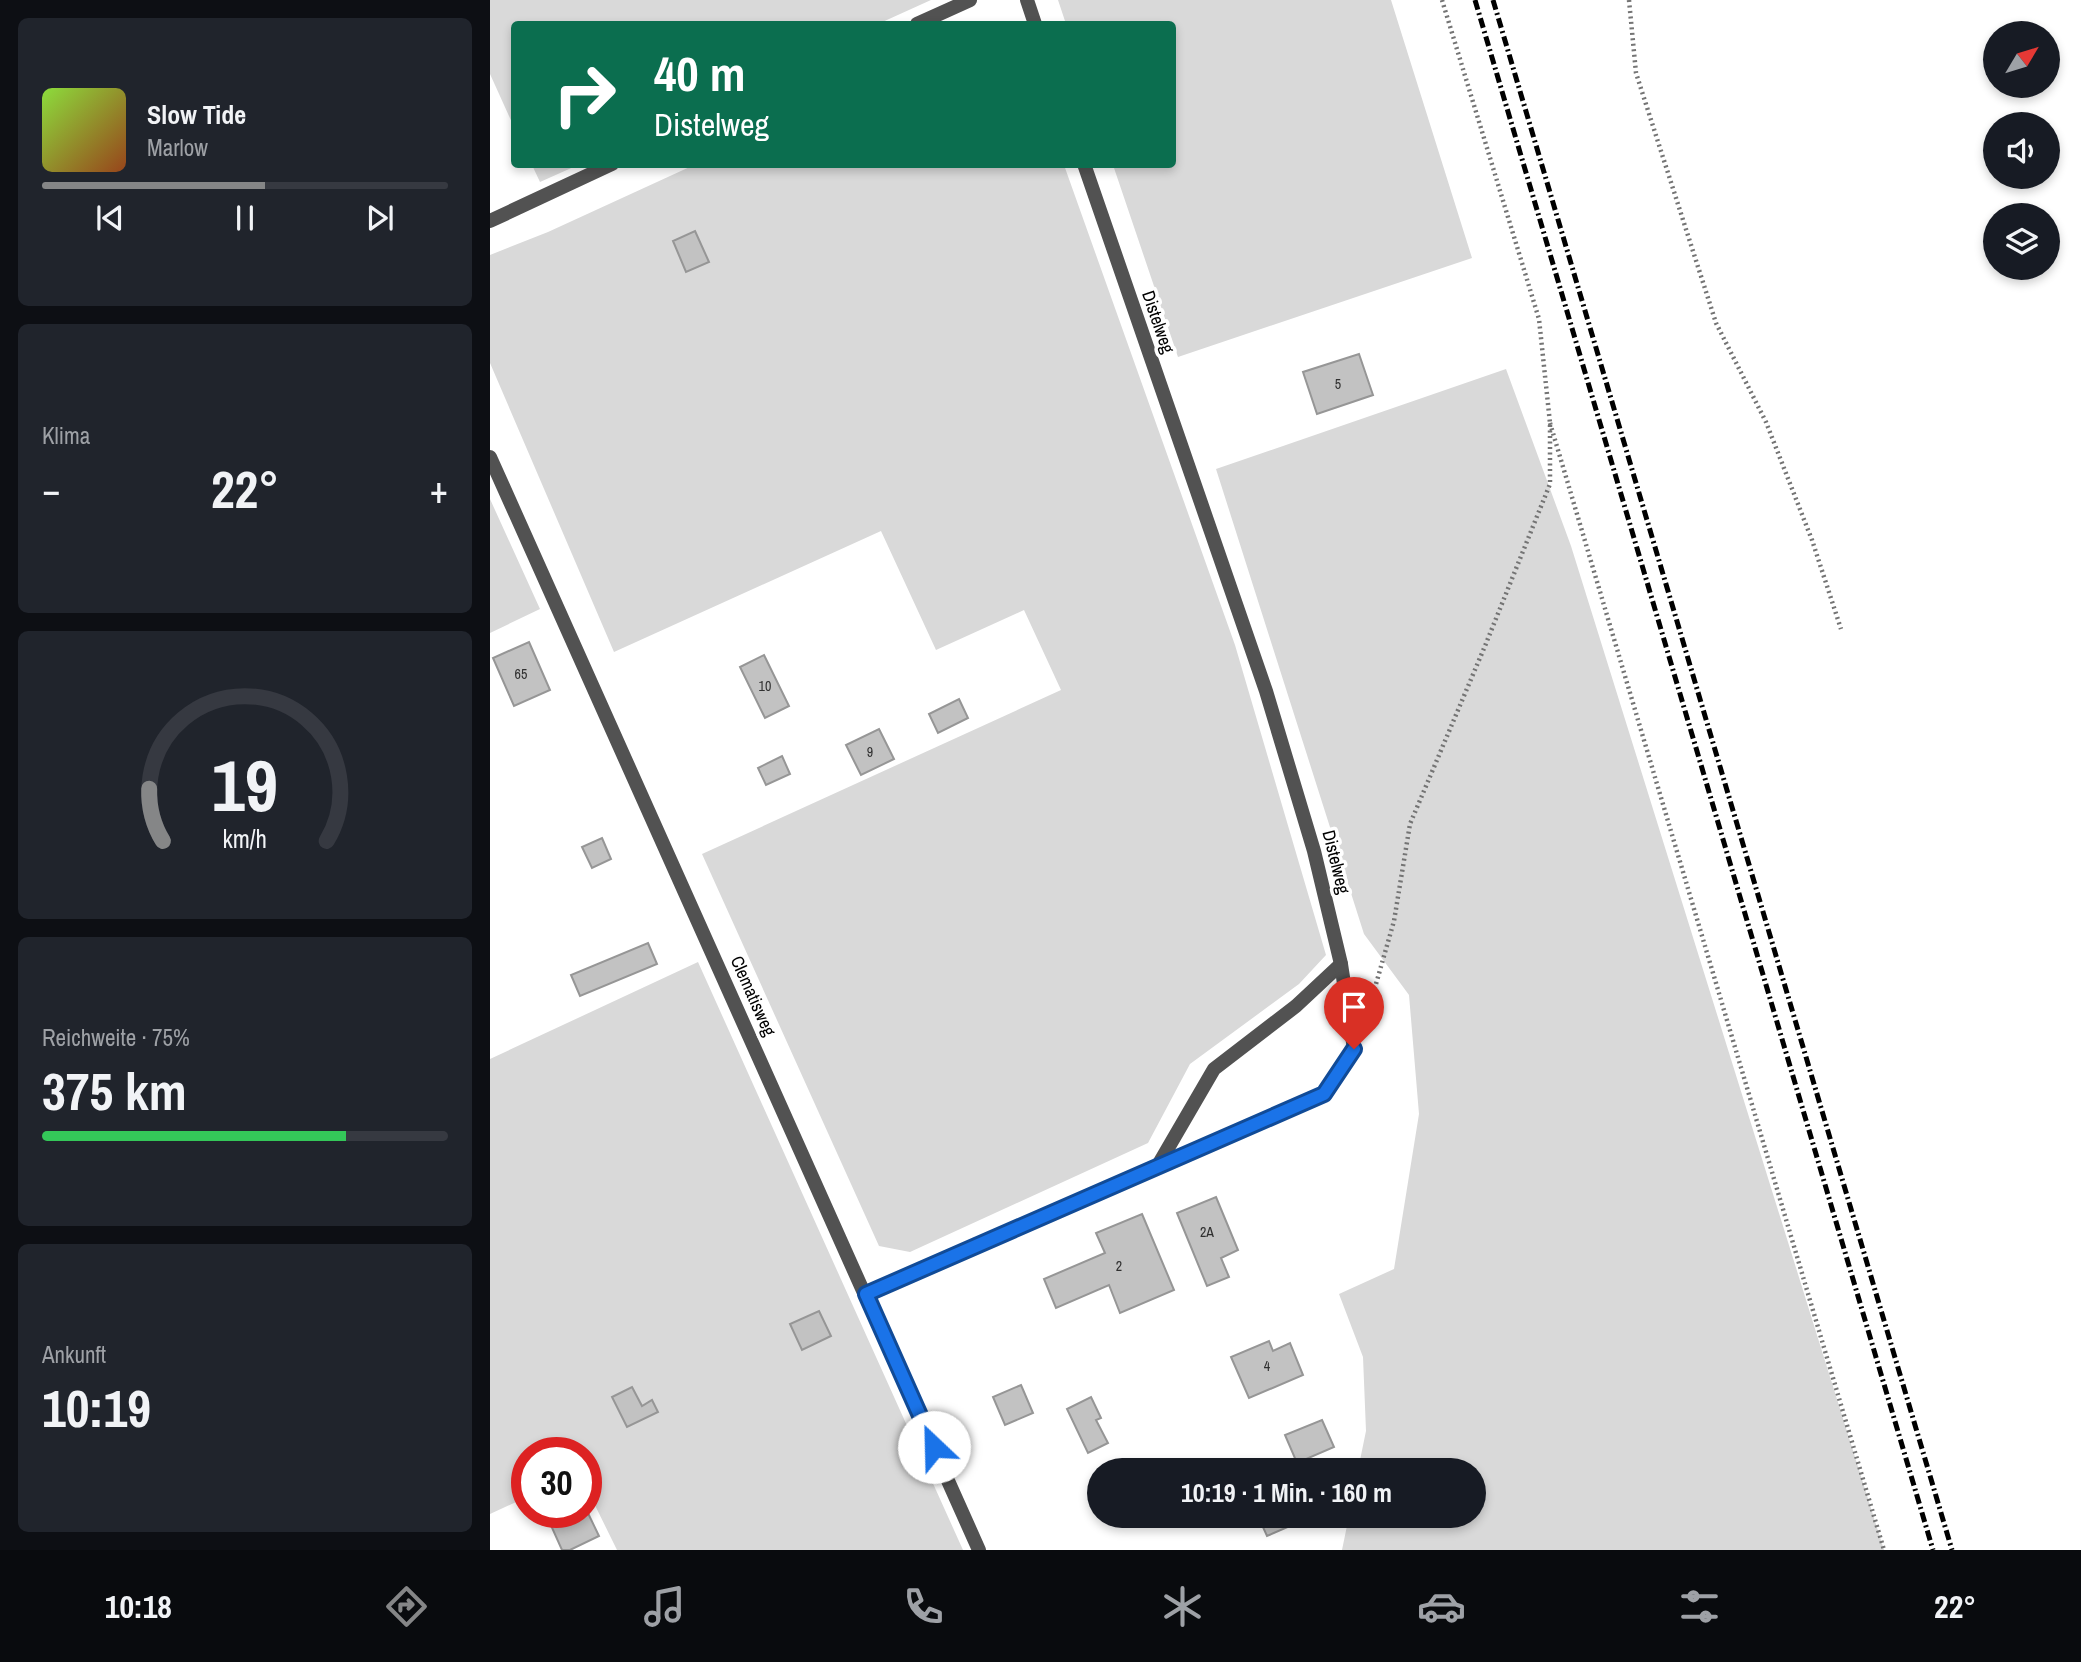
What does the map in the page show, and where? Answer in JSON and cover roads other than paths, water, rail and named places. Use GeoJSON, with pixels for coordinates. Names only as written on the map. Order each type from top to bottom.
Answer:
{"type":"FeatureCollection","features":[{"type":"Feature","properties":{"kind":"street"},"geometry":{"type":"LineString","coordinates":[[924,21],[970,0]]}},
{"type":"Feature","properties":{"kind":"street"},"geometry":{"type":"LineString","coordinates":[[1027,0],[1034,21]]}},
{"type":"Feature","properties":{"kind":"street"},"geometry":{"type":"LineString","coordinates":[[490,221],[603,168]]}},
{"type":"Feature","properties":{"kind":"street","name":"Distelweg"},"geometry":{"type":"LineString","coordinates":[[866,1294],[1324,1094],[1354,1049],[1341,964],[1314,851],[1266,691],[1085,168]]}},
{"type":"Feature","properties":{"kind":"street","name":"Clematisweg"},"geometry":{"type":"LineString","coordinates":[[490,457],[979,1550]]}},
{"type":"Feature","properties":{"kind":"street"},"geometry":{"type":"LineString","coordinates":[[1157,1167],[1214,1069],[1296,1006],[1341,964]]}},
{"type":"Feature","properties":{"kind":"railway"},"geometry":{"type":"LineString","coordinates":[[1475,0],[1933,1550]]}},
{"type":"Feature","properties":{"kind":"railway"},"geometry":{"type":"LineString","coordinates":[[1493,0],[1952,1550]]}}]}
